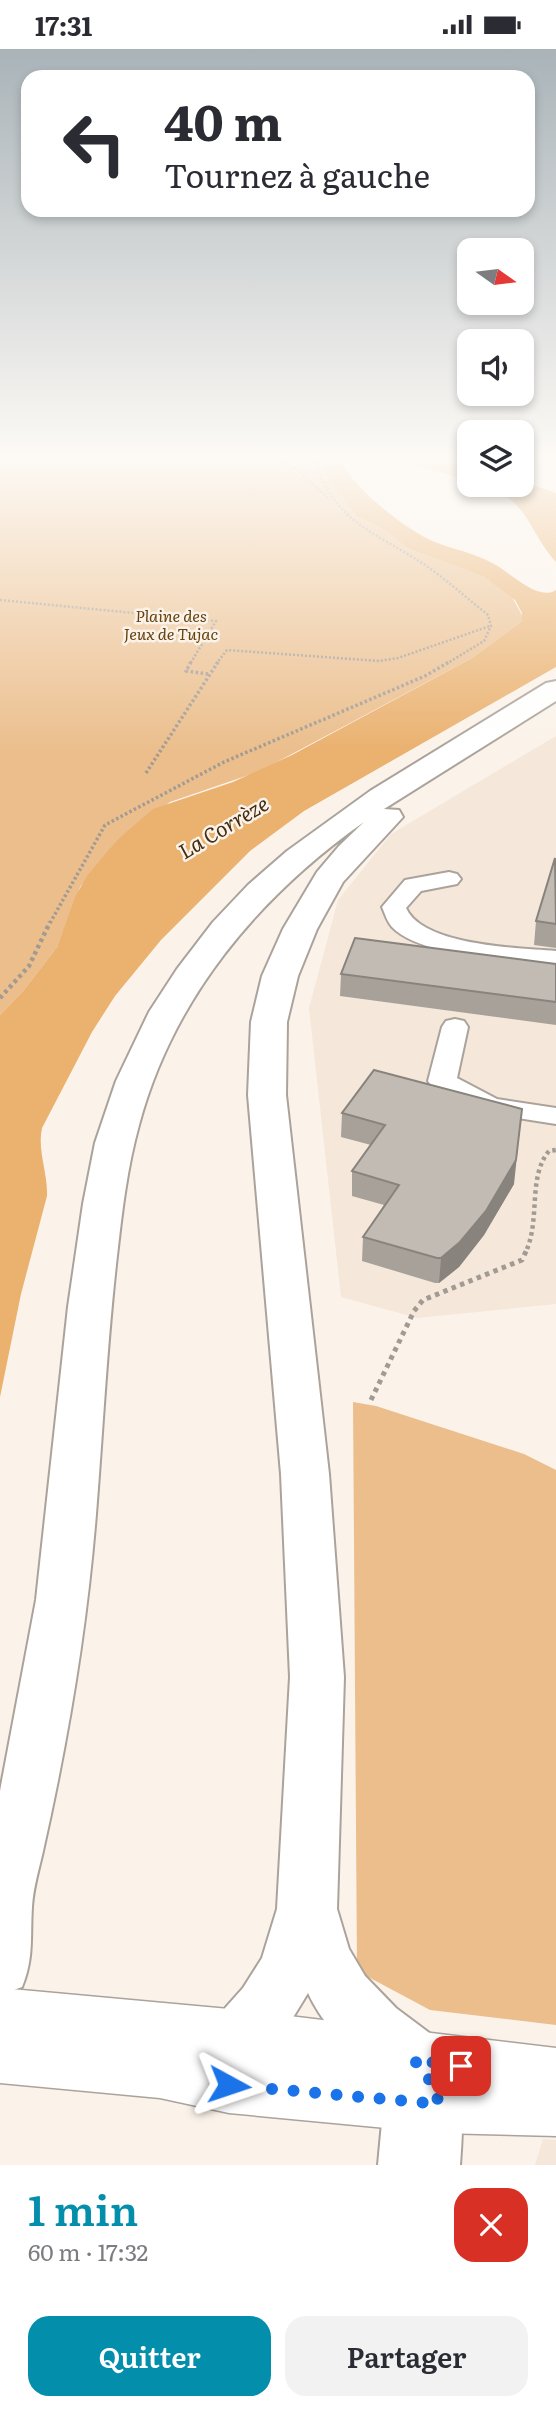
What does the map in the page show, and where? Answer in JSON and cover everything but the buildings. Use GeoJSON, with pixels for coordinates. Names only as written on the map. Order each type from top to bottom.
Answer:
{"type":"FeatureCollection","features":[{"type":"Feature","properties":{"kind":"highway"},"geometry":{"type":"LineString","coordinates":[[0,1967],[1,1906],[31,1777],[62,1601],[100,1226],[113,1149],[125,1105],[166,1017],[195,968],[225,928],[281,872],[362,811],[556,689]]}},
{"type":"Feature","properties":{"kind":"highway"},"geometry":{"type":"LineString","coordinates":[[240,2037],[261,2016],[277,1993],[300,1938],[307,1909],[317,1677],[305,1473],[267,1095],[270,1022],[280,977],[300,929],[328,879],[350,853],[414,796],[556,706]]}},
{"type":"Feature","properties":{"kind":"highway"},"geometry":{"type":"LineString","coordinates":[[307,1909],[314,1942],[327,1973],[341,1994],[383,2038],[420,2088]]}},
{"type":"Feature","properties":{"kind":"main road"},"geometry":{"type":"LineString","coordinates":[[0,2015],[240,2037],[420,2088],[556,2107]]}},
{"type":"Feature","properties":{"kind":"main road"},"geometry":{"type":"LineString","coordinates":[[160,2070],[198,2061],[217,2053],[240,2037]]}},
{"type":"Feature","properties":{"kind":"main road"},"geometry":{"type":"LineString","coordinates":[[0,2055],[160,2070],[229,2085],[420,2088],[556,2077]]}},
{"type":"Feature","properties":{"kind":"lane"},"geometry":{"type":"LineString","coordinates":[[449,879],[413,885],[394,907],[401,922],[423,935],[470,948],[556,959]]}},
{"type":"Feature","properties":{"kind":"lane"},"geometry":{"type":"LineString","coordinates":[[455,1027],[442,1080],[490,1106],[556,1116]]}},
{"type":"Feature","properties":{"kind":"lane"},"geometry":{"type":"LineString","coordinates":[[402,2165],[420,2088]]}},
{"type":"Feature","properties":{"kind":"lane"},"geometry":{"type":"LineString","coordinates":[[420,2088],[436,2165]]}},
{"type":"Feature","properties":{"kind":"path"},"geometry":{"type":"LineString","coordinates":[[0,998],[29,966],[74,875],[105,825],[224,762],[425,676],[484,641],[491,626],[488,615],[428,568],[404,554]]}},
{"type":"Feature","properties":{"kind":"path"},"geometry":{"type":"LineString","coordinates":[[0,600],[216,621],[186,671],[208,674]]}},
{"type":"Feature","properties":{"kind":"path"},"geometry":{"type":"LineString","coordinates":[[146,773],[208,674],[227,650],[379,661],[398,658],[491,626]]}},
{"type":"Feature","properties":{"kind":"path"},"geometry":{"type":"LineString","coordinates":[[371,1401],[414,1311],[423,1300],[522,1260],[534,1232],[540,1163],[549,1151],[556,1150]]}},
{"type":"Feature","properties":{"kind":"shaded area"},"geometry":{"type":"Polygon","coordinates":[[[556,736],[556,1304],[417,1318],[341,1297],[309,1008],[338,900],[391,834],[556,736]]]}},
{"type":"Feature","properties":{"kind":"shaded area"},"geometry":{"type":"Polygon","coordinates":[[[543,2139],[556,2140],[556,2165],[535,2165],[543,2139]]]}},
{"type":"Feature","properties":{"kind":"green space","name":"Plaine des Jeux de Tujac"},"geometry":{"type":"Polygon","coordinates":[[[0,554],[422,554],[484,577],[512,597],[523,617],[522,621],[472,658],[260,771],[170,802],[116,841],[80,887],[57,947],[24,990],[0,1015],[0,554]]]}},
{"type":"Feature","properties":{"kind":"green space"},"geometry":{"type":"Polygon","coordinates":[[[353,1402],[376,1406],[524,1454],[556,1470],[556,2025],[430,2010],[357,1971],[353,1402]]]}},
{"type":"Feature","properties":{"kind":"water","name":"La Corrèze"},"geometry":{"type":"Polygon","coordinates":[[[422,554],[472,554],[501,568],[533,589],[549,593],[556,590],[556,667],[304,811],[250,851],[161,940],[115,996],[92,1032],[42,1128],[41,1145],[47,1196],[21,1294],[0,1397],[0,1015],[24,990],[57,947],[76,895],[87,876],[116,841],[153,809],[233,782],[292,755],[472,658],[522,621],[522,613],[515,600],[484,577],[422,554]]]}},
{"type":"Feature","properties":{"kind":"route"},"geometry":{"type":"LineString","coordinates":[[229,2085],[439,2104],[427,2073],[414,2060],[461,2066]]}}]}
